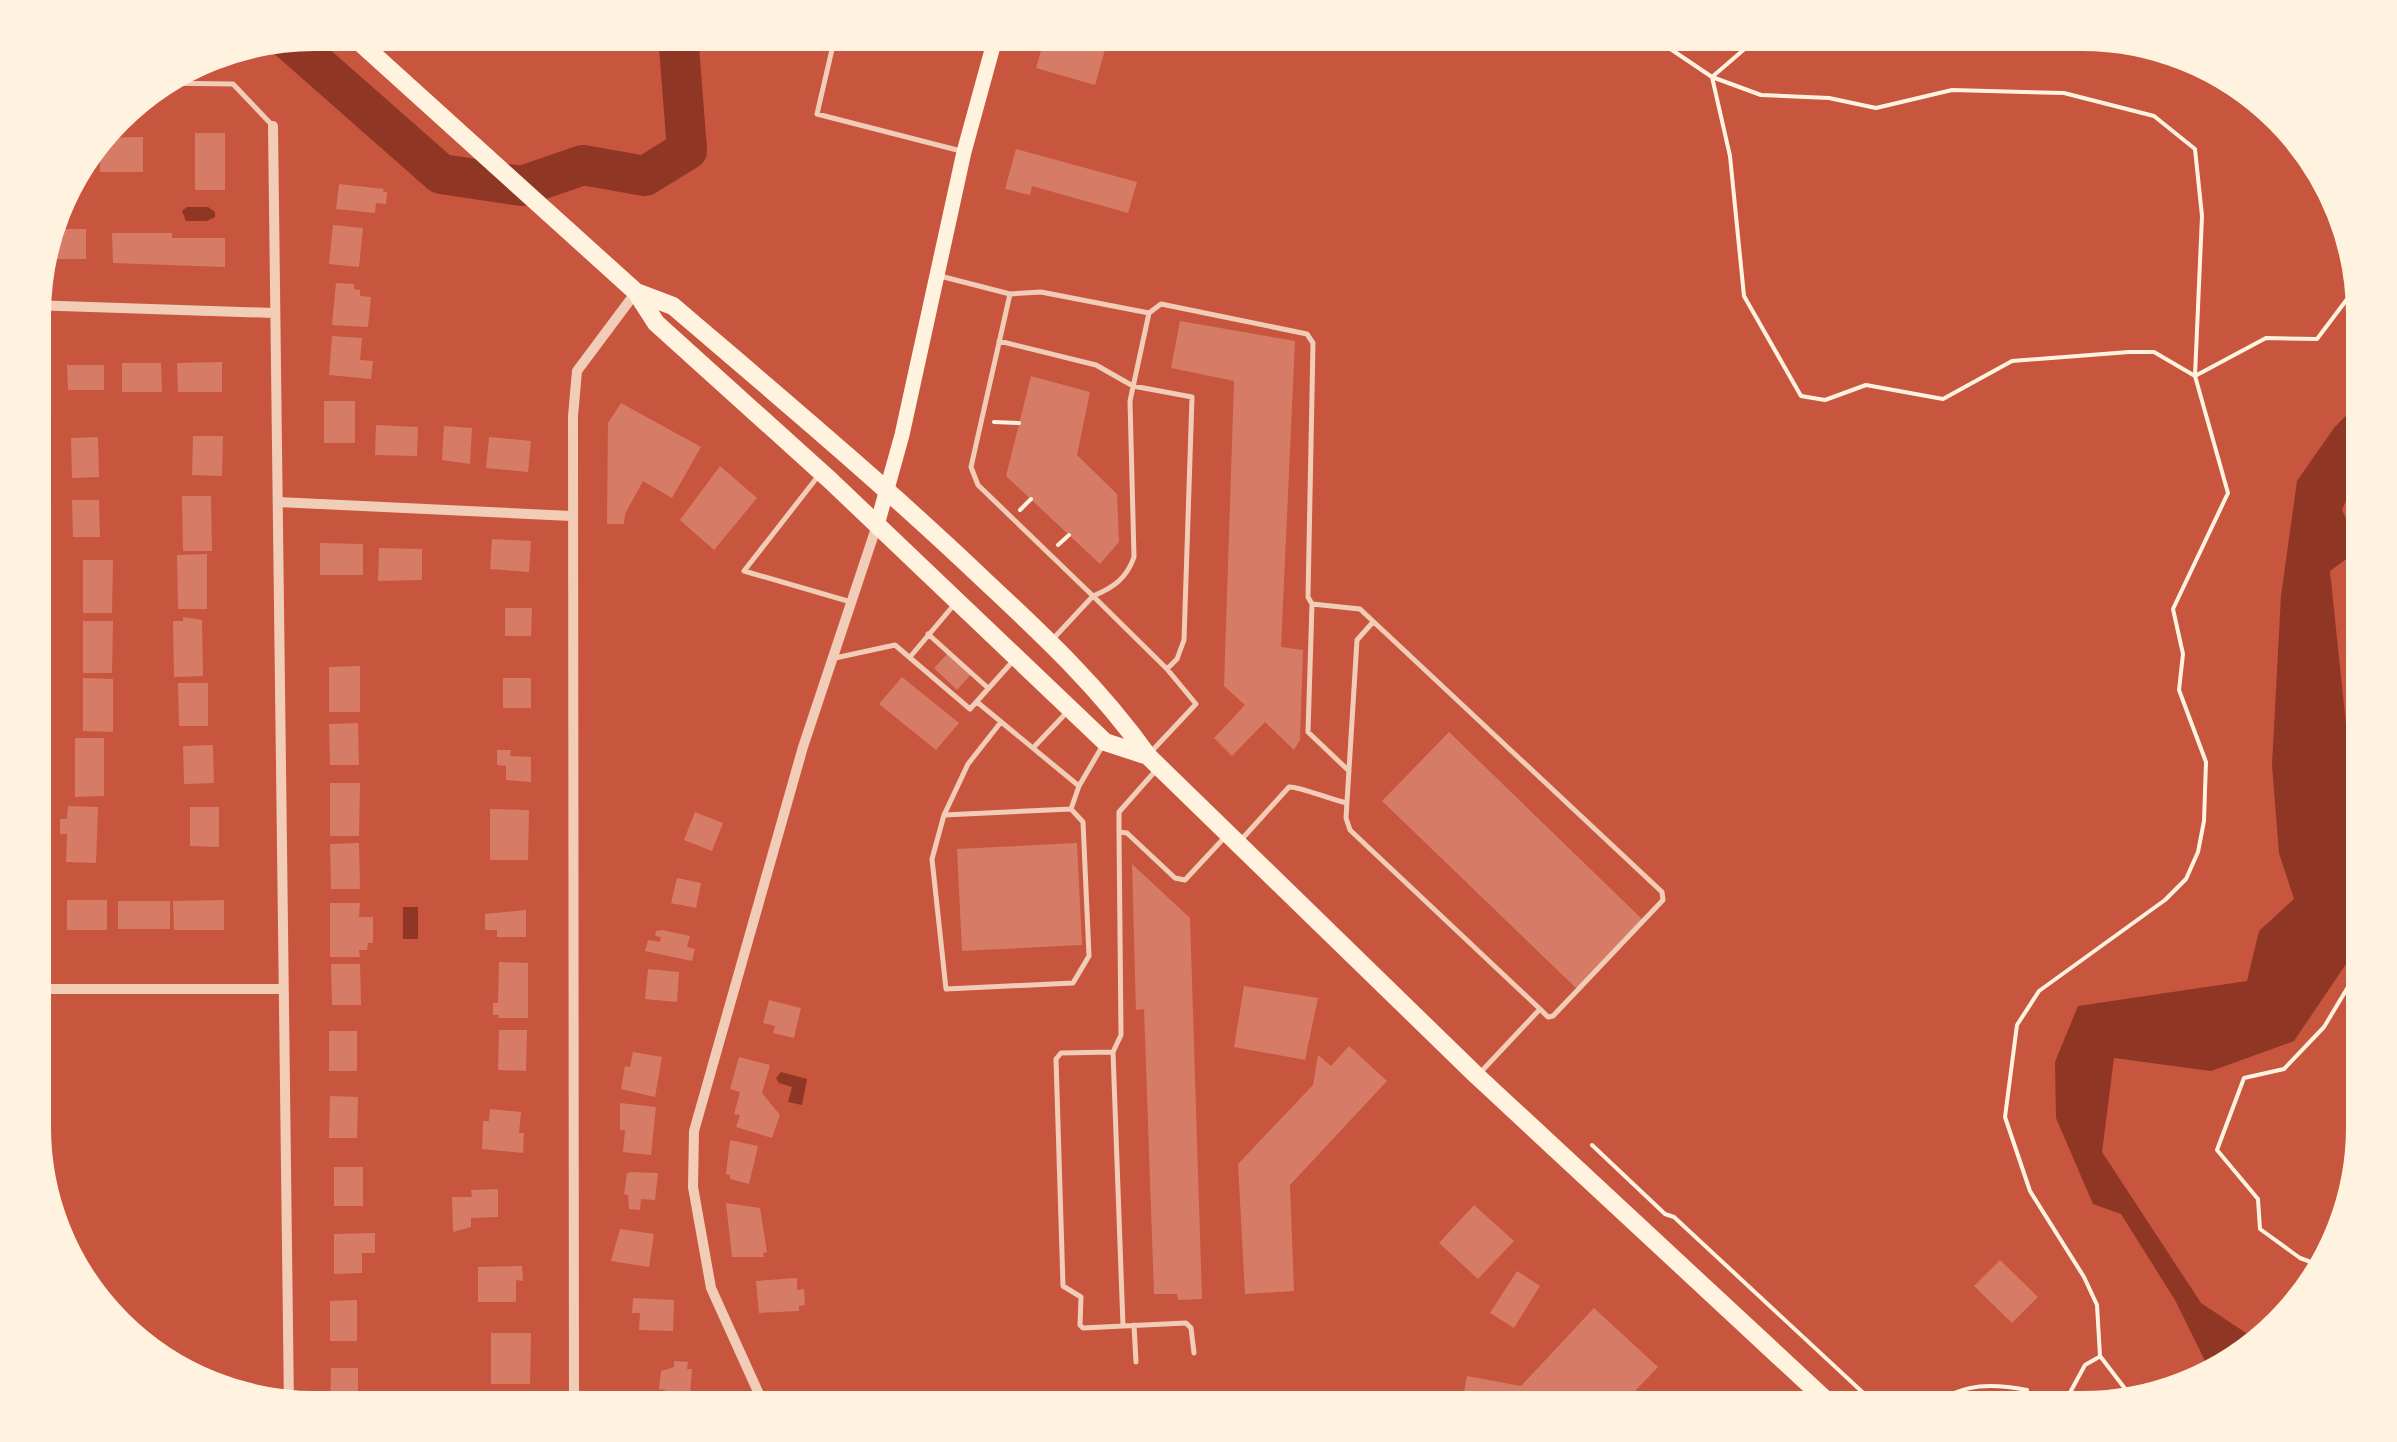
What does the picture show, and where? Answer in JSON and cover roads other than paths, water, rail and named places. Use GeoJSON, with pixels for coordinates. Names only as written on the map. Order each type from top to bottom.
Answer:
{"type":"FeatureCollection","features":[{"type":"Feature","properties":{"kind":"main road"},"geometry":{"type":"LineString","coordinates":[[363,46],[636,292],[656,322],[1018,655],[1106,742],[1153,761]]}},
{"type":"Feature","properties":{"kind":"main road"},"geometry":{"type":"LineString","coordinates":[[877,524],[964,152],[993,46]]}},
{"type":"Feature","properties":{"kind":"main road"},"geometry":{"type":"LineString","coordinates":[[636,292],[673,306],[888,490],[1050,642],[1117,712],[1153,761],[1477,1076],[1822,1396]]}},
{"type":"Feature","properties":{"kind":"street"},"geometry":{"type":"LineString","coordinates":[[273,126],[289,1396]]}},
{"type":"Feature","properties":{"kind":"street"},"geometry":{"type":"LineString","coordinates":[[574,1397],[571,516],[577,371],[636,292]]}},
{"type":"Feature","properties":{"kind":"street"},"geometry":{"type":"LineString","coordinates":[[46,306],[274,313]]}},
{"type":"Feature","properties":{"kind":"street"},"geometry":{"type":"LineString","coordinates":[[278,502],[571,516]]}},
{"type":"Feature","properties":{"kind":"street"},"geometry":{"type":"LineString","coordinates":[[760,1397],[711,1288],[694,1188],[694,1132],[832,658],[877,524]]}},
{"type":"Feature","properties":{"kind":"street"},"geometry":{"type":"LineString","coordinates":[[45,989],[284,988]]}},
{"type":"Feature","properties":{"kind":"lane"},"geometry":{"type":"LineString","coordinates":[[833,46],[817,114],[964,152]]}},
{"type":"Feature","properties":{"kind":"lane"},"geometry":{"type":"LineString","coordinates":[[177,83],[233,84],[273,126]]}},
{"type":"Feature","properties":{"kind":"lane"},"geometry":{"type":"LineString","coordinates":[[936,275],[1010,294],[1041,292],[1149,314]]}},
{"type":"Feature","properties":{"kind":"lane"},"geometry":{"type":"LineString","coordinates":[[1010,294],[971,467],[978,485],[1167,669],[1196,704],[1119,812],[1121,1035],[1113,1052],[1123,1326]]}},
{"type":"Feature","properties":{"kind":"lane"},"geometry":{"type":"LineString","coordinates":[[1050,642],[1093,596],[1113,588],[1134,557],[1130,419],[1149,314],[1161,304],[1307,334],[1313,343],[1308,732],[1349,770]]}},
{"type":"Feature","properties":{"kind":"lane"},"geometry":{"type":"LineString","coordinates":[[999,341],[1096,365],[1133,386],[1192,397],[1184,640],[1167,669]]}},
{"type":"Feature","properties":{"kind":"lane"},"geometry":{"type":"LineString","coordinates":[[821,472],[744,570],[851,602]]}},
{"type":"Feature","properties":{"kind":"lane"},"geometry":{"type":"LineString","coordinates":[[910,657],[958,600]]}},
{"type":"Feature","properties":{"kind":"lane"},"geometry":{"type":"LineString","coordinates":[[1312,604],[1360,609],[1374,622],[1662,892],[1662,900],[1553,1016],[1548,1017],[1350,830],[1347,803],[1357,640],[1374,622]]}},
{"type":"Feature","properties":{"kind":"lane"},"geometry":{"type":"LineString","coordinates":[[928,634],[988,688]]}},
{"type":"Feature","properties":{"kind":"lane"},"geometry":{"type":"LineString","coordinates":[[832,658],[895,645],[970,708],[1018,655]]}},
{"type":"Feature","properties":{"kind":"lane"},"geometry":{"type":"LineString","coordinates":[[976,702],[1079,786]]}},
{"type":"Feature","properties":{"kind":"lane"},"geometry":{"type":"LineString","coordinates":[[1033,748],[1071,708]]}},
{"type":"Feature","properties":{"kind":"lane"},"geometry":{"type":"LineString","coordinates":[[944,815],[1071,809],[1083,822],[1090,956],[1073,983],[946,989],[932,859],[944,815],[968,764],[1001,722]]}},
{"type":"Feature","properties":{"kind":"lane"},"geometry":{"type":"LineString","coordinates":[[1071,809],[1079,786],[1106,742]]}},
{"type":"Feature","properties":{"kind":"lane"},"geometry":{"type":"LineString","coordinates":[[1119,832],[1127,833],[1175,878],[1186,880],[1289,787],[1347,803]]}},
{"type":"Feature","properties":{"kind":"lane"},"geometry":{"type":"LineString","coordinates":[[1477,1076],[1540,1009]]}},
{"type":"Feature","properties":{"kind":"lane"},"geometry":{"type":"LineString","coordinates":[[1113,1052],[1061,1052],[1056,1059],[1063,1286],[1081,1296],[1083,1328],[1186,1323],[1191,1328],[1194,1353]]}},
{"type":"Feature","properties":{"kind":"lane"},"geometry":{"type":"LineString","coordinates":[[1134,1326],[1136,1362]]}},
{"type":"Feature","properties":{"kind":"waterway"},"geometry":{"type":"LineString","coordinates":[[296,46],[441,174],[522,186],[583,165],[645,176],[687,150],[679,46]]}}]}
